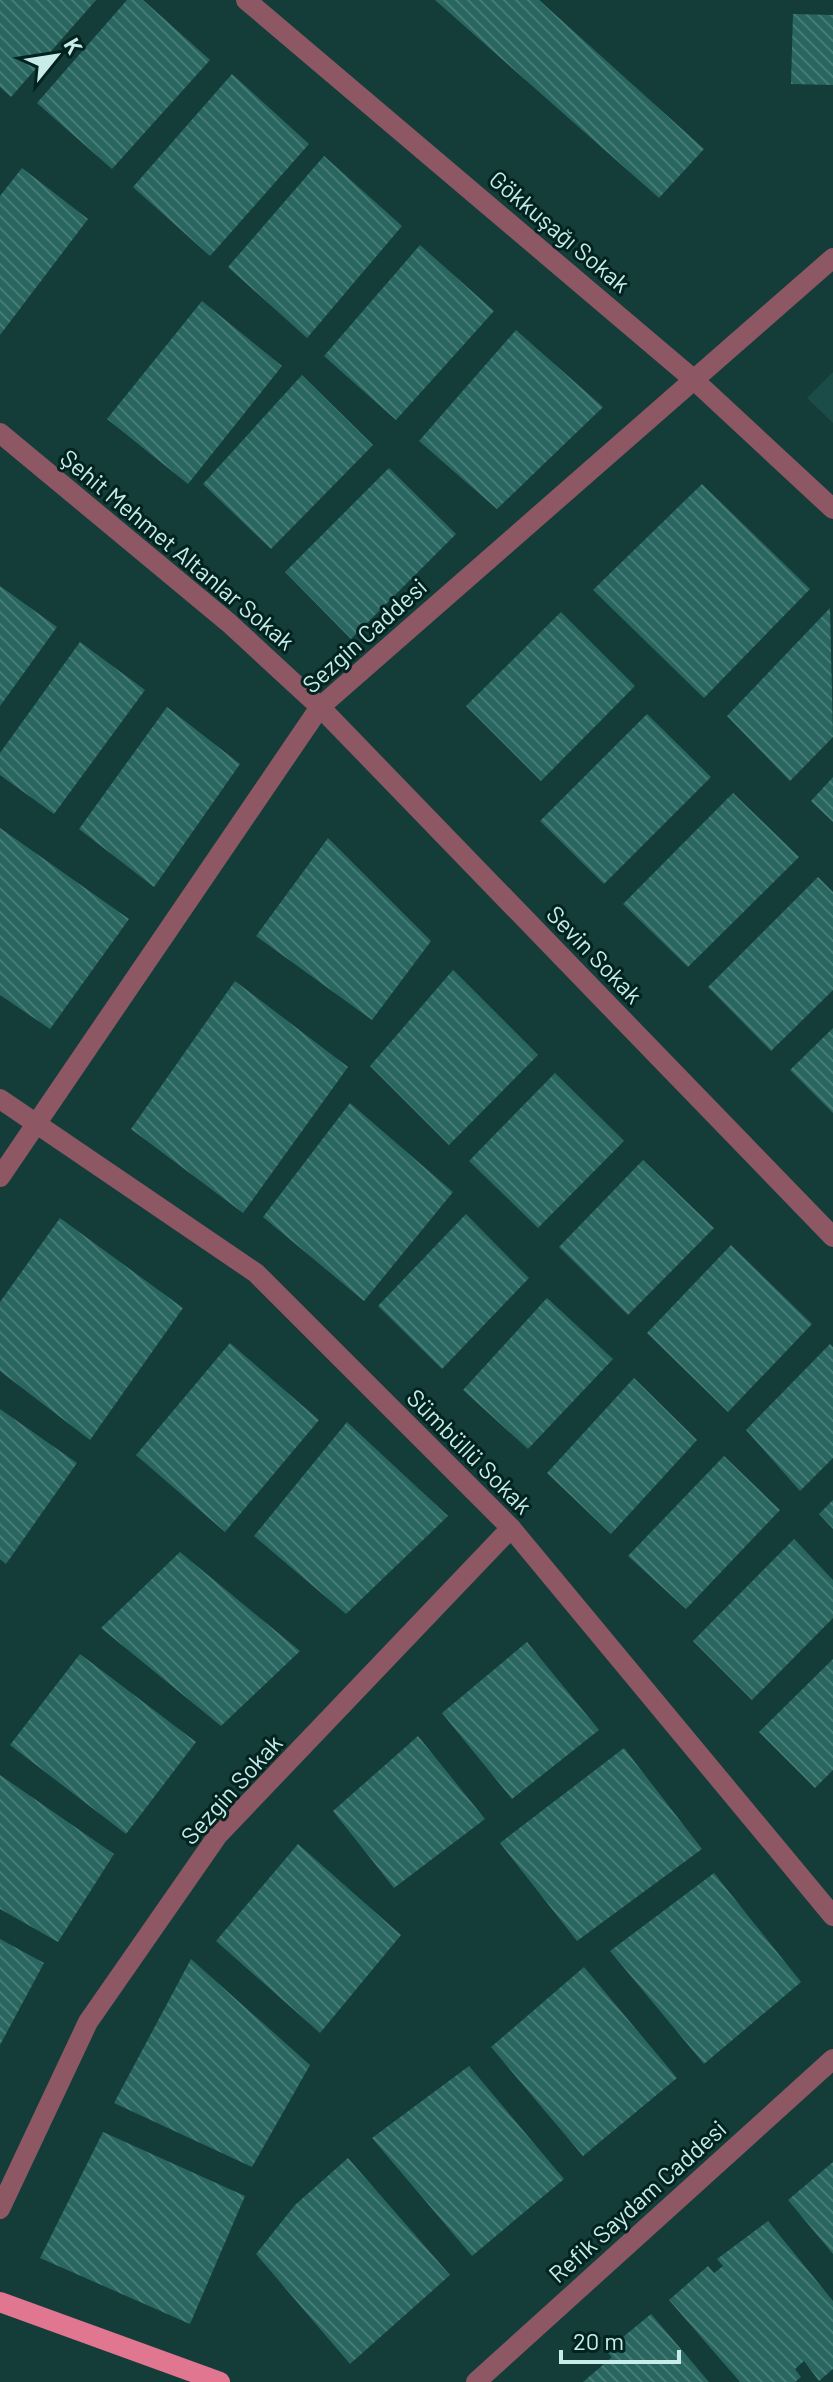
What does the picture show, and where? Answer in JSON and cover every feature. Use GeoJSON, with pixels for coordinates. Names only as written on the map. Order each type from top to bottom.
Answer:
{"type":"FeatureCollection","features":[{"type":"Feature","properties":{"kind":"main road"},"geometry":{"type":"LineString","coordinates":[[0,2302],[220,2382]]}},
{"type":"Feature","properties":{"kind":"street","name":"Gökkuşağı Sokak"},"geometry":{"type":"LineString","coordinates":[[246,0],[693,379],[833,509]]}},
{"type":"Feature","properties":{"kind":"street","name":"Sezgin Caddesi"},"geometry":{"type":"LineString","coordinates":[[0,1177],[320,707],[833,258]]}},
{"type":"Feature","properties":{"kind":"street","name":"Şehit Mehmet Altanlar Sokak"},"geometry":{"type":"LineString","coordinates":[[0,433],[229,623],[320,707]]}},
{"type":"Feature","properties":{"kind":"street","name":"Sevin Sokak"},"geometry":{"type":"LineString","coordinates":[[320,707],[833,1237]]}},
{"type":"Feature","properties":{"kind":"street","name":"Sümbüllü Sokak"},"geometry":{"type":"LineString","coordinates":[[0,1099],[256,1273],[511,1528],[833,1916]]}},
{"type":"Feature","properties":{"kind":"street","name":"Sezgin Sokak"},"geometry":{"type":"LineString","coordinates":[[0,2209],[88,2022],[218,1835],[359,1691],[511,1528]]}},
{"type":"Feature","properties":{"kind":"street","name":"Refik Saydam Caddesi"},"geometry":{"type":"LineString","coordinates":[[476,2382],[833,2059]]}},
{"type":"Feature","properties":{"kind":"shaded area"},"geometry":{"type":"Polygon","coordinates":[[[833,372],[833,423],[807,398],[833,372]]]}},
{"type":"Feature","properties":{"kind":"building"},"geometry":{"type":"Polygon","coordinates":[[[0,0],[96,0],[11,97],[0,87],[0,0]]]}},
{"type":"Feature","properties":{"kind":"building"},"geometry":{"type":"Polygon","coordinates":[[[127,0],[143,0],[210,60],[112,169],[37,103],[127,0]]]}},
{"type":"Feature","properties":{"kind":"building"},"geometry":{"type":"Polygon","coordinates":[[[435,0],[539,0],[704,149],[659,198],[435,0]]]}},
{"type":"Feature","properties":{"kind":"building"},"geometry":{"type":"Polygon","coordinates":[[[793,14],[833,15],[833,85],[791,84],[793,14]]]}},
{"type":"Feature","properties":{"kind":"building"},"geometry":{"type":"Polygon","coordinates":[[[232,74],[309,144],[210,256],[133,187],[232,74]]]}},
{"type":"Feature","properties":{"kind":"building"},"geometry":{"type":"Polygon","coordinates":[[[324,156],[402,226],[307,338],[228,267],[324,156]]]}},
{"type":"Feature","properties":{"kind":"building"},"geometry":{"type":"Polygon","coordinates":[[[22,168],[88,219],[0,335],[0,196],[22,168]]]}},
{"type":"Feature","properties":{"kind":"building"},"geometry":{"type":"Polygon","coordinates":[[[420,245],[494,311],[396,420],[324,356],[420,245]]]}},
{"type":"Feature","properties":{"kind":"building"},"geometry":{"type":"Polygon","coordinates":[[[202,301],[282,366],[188,484],[107,419],[202,301]]]}},
{"type":"Feature","properties":{"kind":"building"},"geometry":{"type":"Polygon","coordinates":[[[516,330],[603,407],[497,509],[419,441],[516,330]]]}},
{"type":"Feature","properties":{"kind":"building"},"geometry":{"type":"Polygon","coordinates":[[[302,375],[373,445],[271,549],[203,484],[302,375]]]}},
{"type":"Feature","properties":{"kind":"building"},"geometry":{"type":"Polygon","coordinates":[[[389,468],[456,534],[351,639],[285,572],[389,468]]]}},
{"type":"Feature","properties":{"kind":"building"},"geometry":{"type":"Polygon","coordinates":[[[702,484],[810,589],[704,698],[593,590],[702,484]]]}},
{"type":"Feature","properties":{"kind":"building"},"geometry":{"type":"Polygon","coordinates":[[[0,586],[57,627],[0,706],[0,586]]]}},
{"type":"Feature","properties":{"kind":"building"},"geometry":{"type":"Polygon","coordinates":[[[830,608],[833,737],[790,781],[727,716],[830,608]]]}},
{"type":"Feature","properties":{"kind":"building"},"geometry":{"type":"Polygon","coordinates":[[[561,612],[635,686],[541,781],[466,706],[561,612]]]}},
{"type":"Feature","properties":{"kind":"building"},"geometry":{"type":"Polygon","coordinates":[[[80,642],[145,690],[54,814],[0,775],[0,753],[80,642]]]}},
{"type":"Feature","properties":{"kind":"building"},"geometry":{"type":"Polygon","coordinates":[[[167,707],[240,764],[154,887],[79,829],[167,707]]]}},
{"type":"Feature","properties":{"kind":"building"},"geometry":{"type":"Polygon","coordinates":[[[647,714],[711,777],[604,884],[540,821],[647,714]]]}},
{"type":"Feature","properties":{"kind":"building"},"geometry":{"type":"Polygon","coordinates":[[[833,777],[833,822],[811,801],[833,777]]]}},
{"type":"Feature","properties":{"kind":"building"},"geometry":{"type":"Polygon","coordinates":[[[733,793],[799,857],[688,967],[623,904],[733,793]]]}},
{"type":"Feature","properties":{"kind":"building"},"geometry":{"type":"Polygon","coordinates":[[[0,828],[129,919],[50,1029],[0,995],[0,828]]]}},
{"type":"Feature","properties":{"kind":"building"},"geometry":{"type":"Polygon","coordinates":[[[328,838],[431,941],[372,1020],[256,936],[328,838]]]}},
{"type":"Feature","properties":{"kind":"building"},"geometry":{"type":"Polygon","coordinates":[[[818,877],[833,892],[833,990],[771,1051],[708,987],[818,877]]]}},
{"type":"Feature","properties":{"kind":"building"},"geometry":{"type":"Polygon","coordinates":[[[453,970],[538,1055],[449,1145],[370,1066],[453,970]]]}},
{"type":"Feature","properties":{"kind":"building"},"geometry":{"type":"Polygon","coordinates":[[[235,981],[348,1067],[243,1213],[131,1129],[235,981]]]}},
{"type":"Feature","properties":{"kind":"building"},"geometry":{"type":"Polygon","coordinates":[[[833,1028],[833,1113],[790,1070],[833,1028]]]}},
{"type":"Feature","properties":{"kind":"building"},"geometry":{"type":"Polygon","coordinates":[[[555,1073],[624,1141],[538,1228],[469,1161],[555,1073]]]}},
{"type":"Feature","properties":{"kind":"building"},"geometry":{"type":"Polygon","coordinates":[[[350,1103],[453,1192],[364,1301],[263,1217],[350,1103]]]}},
{"type":"Feature","properties":{"kind":"building"},"geometry":{"type":"Polygon","coordinates":[[[643,1160],[714,1228],[628,1315],[559,1247],[643,1160]]]}},
{"type":"Feature","properties":{"kind":"building"},"geometry":{"type":"Polygon","coordinates":[[[466,1214],[529,1278],[442,1369],[378,1306],[466,1214]]]}},
{"type":"Feature","properties":{"kind":"building"},"geometry":{"type":"Polygon","coordinates":[[[60,1218],[183,1308],[90,1440],[0,1371],[0,1302],[60,1218]]]}},
{"type":"Feature","properties":{"kind":"building"},"geometry":{"type":"Polygon","coordinates":[[[731,1245],[812,1324],[728,1412],[647,1333],[731,1245]]]}},
{"type":"Feature","properties":{"kind":"building"},"geometry":{"type":"Polygon","coordinates":[[[547,1298],[613,1359],[528,1449],[463,1390],[547,1298]]]}},
{"type":"Feature","properties":{"kind":"building"},"geometry":{"type":"Polygon","coordinates":[[[230,1343],[319,1420],[225,1532],[136,1455],[230,1343]]]}},
{"type":"Feature","properties":{"kind":"building"},"geometry":{"type":"Polygon","coordinates":[[[830,1344],[833,1347],[833,1458],[800,1491],[746,1430],[830,1344]]]}},
{"type":"Feature","properties":{"kind":"building"},"geometry":{"type":"Polygon","coordinates":[[[634,1378],[697,1440],[611,1534],[547,1473],[634,1378]]]}},
{"type":"Feature","properties":{"kind":"building"},"geometry":{"type":"Polygon","coordinates":[[[0,1409],[77,1463],[6,1564],[0,1559],[0,1409]]]}},
{"type":"Feature","properties":{"kind":"building"},"geometry":{"type":"Polygon","coordinates":[[[347,1422],[448,1516],[346,1614],[254,1536],[347,1422]]]}},
{"type":"Feature","properties":{"kind":"building"},"geometry":{"type":"Polygon","coordinates":[[[724,1456],[780,1510],[686,1609],[628,1556],[724,1456]]]}},
{"type":"Feature","properties":{"kind":"building"},"geometry":{"type":"Polygon","coordinates":[[[833,1500],[833,1529],[819,1514],[833,1500]]]}},
{"type":"Feature","properties":{"kind":"building"},"geometry":{"type":"Polygon","coordinates":[[[794,1539],[833,1580],[833,1618],[752,1700],[693,1641],[794,1539]]]}},
{"type":"Feature","properties":{"kind":"building"},"geometry":{"type":"Polygon","coordinates":[[[180,1552],[300,1651],[221,1726],[101,1628],[180,1552]]]}},
{"type":"Feature","properties":{"kind":"building"},"geometry":{"type":"Polygon","coordinates":[[[527,1642],[599,1730],[512,1799],[442,1713],[527,1642]]]}},
{"type":"Feature","properties":{"kind":"building"},"geometry":{"type":"Polygon","coordinates":[[[80,1654],[196,1742],[126,1834],[10,1745],[80,1654]]]}},
{"type":"Feature","properties":{"kind":"building"},"geometry":{"type":"Polygon","coordinates":[[[833,1659],[833,1770],[815,1788],[759,1732],[833,1659]]]}},
{"type":"Feature","properties":{"kind":"building"},"geometry":{"type":"Polygon","coordinates":[[[418,1736],[485,1819],[394,1888],[333,1811],[418,1736]]]}},
{"type":"Feature","properties":{"kind":"building"},"geometry":{"type":"Polygon","coordinates":[[[624,1748],[702,1849],[577,1941],[500,1843],[624,1748]]]}},
{"type":"Feature","properties":{"kind":"building"},"geometry":{"type":"Polygon","coordinates":[[[0,1775],[114,1854],[58,1942],[0,1909],[0,1775]]]}},
{"type":"Feature","properties":{"kind":"building"},"geometry":{"type":"Polygon","coordinates":[[[298,1844],[401,1935],[320,2033],[216,1941],[298,1844]]]}},
{"type":"Feature","properties":{"kind":"building"},"geometry":{"type":"Polygon","coordinates":[[[714,1873],[801,1982],[704,2064],[610,1951],[714,1873]]]}},
{"type":"Feature","properties":{"kind":"building"},"geometry":{"type":"Polygon","coordinates":[[[0,1939],[44,1963],[0,2045],[0,1939]]]}},
{"type":"Feature","properties":{"kind":"building"},"geometry":{"type":"Polygon","coordinates":[[[191,1959],[310,2065],[252,2167],[114,2103],[191,1959]]]}},
{"type":"Feature","properties":{"kind":"building"},"geometry":{"type":"Polygon","coordinates":[[[584,1967],[677,2078],[583,2156],[491,2047],[584,1967]]]}},
{"type":"Feature","properties":{"kind":"building"},"geometry":{"type":"Polygon","coordinates":[[[469,2066],[564,2179],[472,2256],[372,2138],[469,2066]]]}},
{"type":"Feature","properties":{"kind":"building"},"geometry":{"type":"Polygon","coordinates":[[[103,2132],[245,2196],[190,2324],[40,2258],[103,2132]]]}},
{"type":"Feature","properties":{"kind":"building"},"geometry":{"type":"Polygon","coordinates":[[[348,2158],[450,2275],[350,2364],[256,2254],[295,2205],[348,2158]]]}},
{"type":"Feature","properties":{"kind":"building"},"geometry":{"type":"Polygon","coordinates":[[[833,2162],[833,2254],[788,2200],[833,2162]]]}},
{"type":"Feature","properties":{"kind":"building"},"geometry":{"type":"Polygon","coordinates":[[[768,2221],[833,2301],[833,2369],[819,2381],[804,2361],[795,2369],[801,2377],[795,2382],[740,2382],[669,2300],[708,2266],[714,2273],[723,2266],[717,2259],[768,2221]]]}},
{"type":"Feature","properties":{"kind":"building"},"geometry":{"type":"Polygon","coordinates":[[[651,2314],[709,2382],[583,2382],[612,2357],[606,2351],[651,2314]]]}}]}
